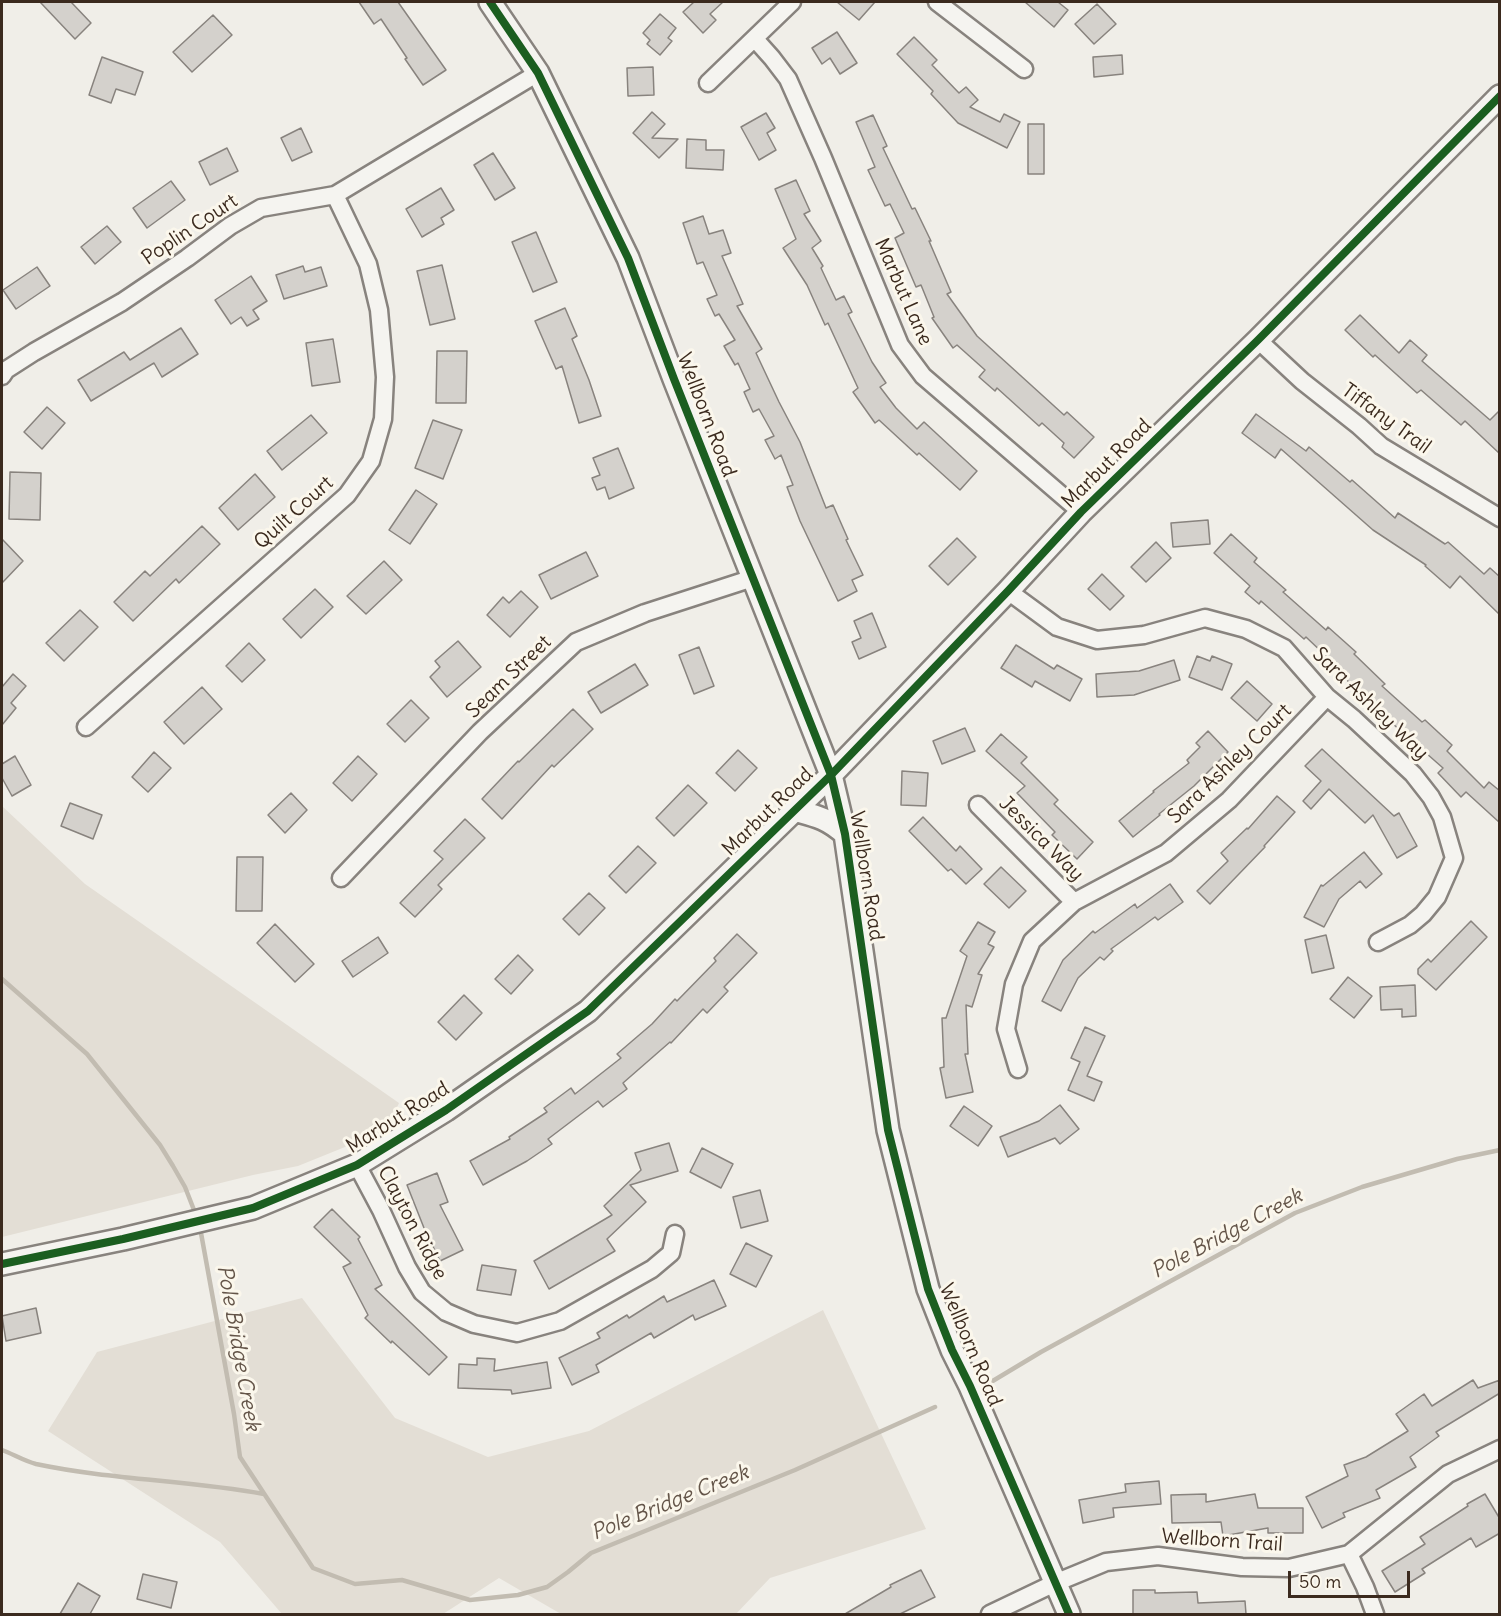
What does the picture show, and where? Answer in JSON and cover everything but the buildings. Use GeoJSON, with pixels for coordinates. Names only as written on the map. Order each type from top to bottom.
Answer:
{"type":"FeatureCollection","features":[{"type":"Feature","properties":{"kind":"street","name":"Wellborn Road"},"geometry":{"type":"LineString","coordinates":[[490,2],[538,73],[628,258],[831,775],[845,834],[888,1130],[928,1289],[952,1350],[970,1386],[1069,1614]]}},
{"type":"Feature","properties":{"kind":"street"},"geometry":{"type":"LineString","coordinates":[[708,83],[792,2]]}},
{"type":"Feature","properties":{"kind":"street"},"geometry":{"type":"LineString","coordinates":[[937,2],[1024,69]]}},
{"type":"Feature","properties":{"kind":"street","name":"Marbut Lane"},"geometry":{"type":"LineString","coordinates":[[755,39],[788,79],[900,345],[922,376],[1082,512]]}},
{"type":"Feature","properties":{"kind":"street","name":"Poplin Court"},"geometry":{"type":"LineString","coordinates":[[2,376],[6,370],[34,352],[122,302],[230,226],[261,208],[336,195],[538,73]]}},
{"type":"Feature","properties":{"kind":"street","name":"Marbut Road"},"geometry":{"type":"LineString","coordinates":[[2,1264],[143,1235],[253,1208],[357,1165],[446,1110],[588,1011],[831,775],[1082,512],[1258,340],[1500,96]]}},
{"type":"Feature","properties":{"kind":"street","name":"Quilt Court"},"geometry":{"type":"LineString","coordinates":[[86,727],[347,495],[370,461],[383,419],[385,377],[379,309],[369,264],[336,195]]}},
{"type":"Feature","properties":{"kind":"street","name":"Tiffany Trail"},"geometry":{"type":"LineString","coordinates":[[1258,340],[1302,381],[1381,446],[1500,518]]}},
{"type":"Feature","properties":{"kind":"street","name":"Seam Street"},"geometry":{"type":"LineString","coordinates":[[341,878],[480,732],[576,642],[645,613],[753,578]]}},
{"type":"Feature","properties":{"kind":"street","name":"Sara Ashley Way"},"geometry":{"type":"LineString","coordinates":[[1008,591],[1057,627],[1097,640],[1144,635],[1206,618],[1246,629],[1284,648],[1327,697],[1413,774],[1431,797],[1442,817],[1454,858],[1437,897],[1410,925],[1378,942]]}},
{"type":"Feature","properties":{"kind":"street","name":"Sara Ashley Court"},"geometry":{"type":"LineString","coordinates":[[1018,1069],[1006,1029],[1014,984],[1032,941],[1074,902],[1166,853],[1229,800],[1327,697]]}},
{"type":"Feature","properties":{"kind":"street","name":"Jessica Way"},"geometry":{"type":"LineString","coordinates":[[978,805],[1074,902]]}},
{"type":"Feature","properties":{"kind":"street"},"geometry":{"type":"LineString","coordinates":[[794,810],[822,818],[845,834]]}},
{"type":"Feature","properties":{"kind":"street","name":"Clayton Ridge"},"geometry":{"type":"LineString","coordinates":[[357,1165],[407,1267],[422,1292],[446,1312],[474,1324],[517,1333],[560,1321],[652,1269],[671,1253],[675,1234]]}},
{"type":"Feature","properties":{"kind":"street","name":"Wellborn Trail"},"geometry":{"type":"LineString","coordinates":[[990,1614],[1106,1562],[1158,1556],[1242,1567],[1289,1568],[1349,1554],[1448,1474],[1500,1449]]}},
{"type":"Feature","properties":{"kind":"street"},"geometry":{"type":"LineString","coordinates":[[1349,1554],[1375,1614]]}},
{"type":"Feature","properties":{"kind":"shaded area"},"geometry":{"type":"Polygon","coordinates":[[[2,806],[85,884],[399,1103],[387,1130],[298,1166],[2,1237],[2,806]]]}},
{"type":"Feature","properties":{"kind":"shaded area"},"geometry":{"type":"Polygon","coordinates":[[[302,1298],[395,1418],[488,1457],[589,1431],[823,1310],[926,1529],[770,1578],[736,1614],[561,1614],[499,1578],[443,1614],[282,1614],[220,1542],[48,1431],[97,1352],[302,1298]]]}},
{"type":"Feature","properties":{"kind":"waterway","name":"Pole Bridge Creek"},"geometry":{"type":"LineString","coordinates":[[2,979],[87,1054],[160,1145],[185,1187],[194,1210]]}},
{"type":"Feature","properties":{"kind":"waterway","name":"Pole Bridge Creek"},"geometry":{"type":"LineString","coordinates":[[986,1385],[1041,1352],[1295,1213],[1362,1187],[1457,1159],[1500,1150]]}},
{"type":"Feature","properties":{"kind":"waterway","name":"Pole Bridge Creek"},"geometry":{"type":"LineString","coordinates":[[201,1233],[240,1457],[313,1568],[355,1584],[402,1580],[470,1600],[518,1595],[547,1587],[591,1553],[795,1470],[935,1407]]}},
{"type":"Feature","properties":{"kind":"waterway"},"geometry":{"type":"LineString","coordinates":[[2,1450],[32,1463],[64,1469],[264,1494]]}},
{"type":"Feature","properties":{"kind":"cycle path"},"geometry":{"type":"LineString","coordinates":[[490,2],[538,73],[628,258],[831,775],[845,834],[888,1130],[928,1289],[952,1350],[970,1386],[1069,1614]]}},
{"type":"Feature","properties":{"kind":"cycle path"},"geometry":{"type":"LineString","coordinates":[[2,1264],[123,1239],[253,1208],[357,1165],[446,1110],[588,1011],[831,775],[1081,512],[1258,340],[1500,96]]}}]}
